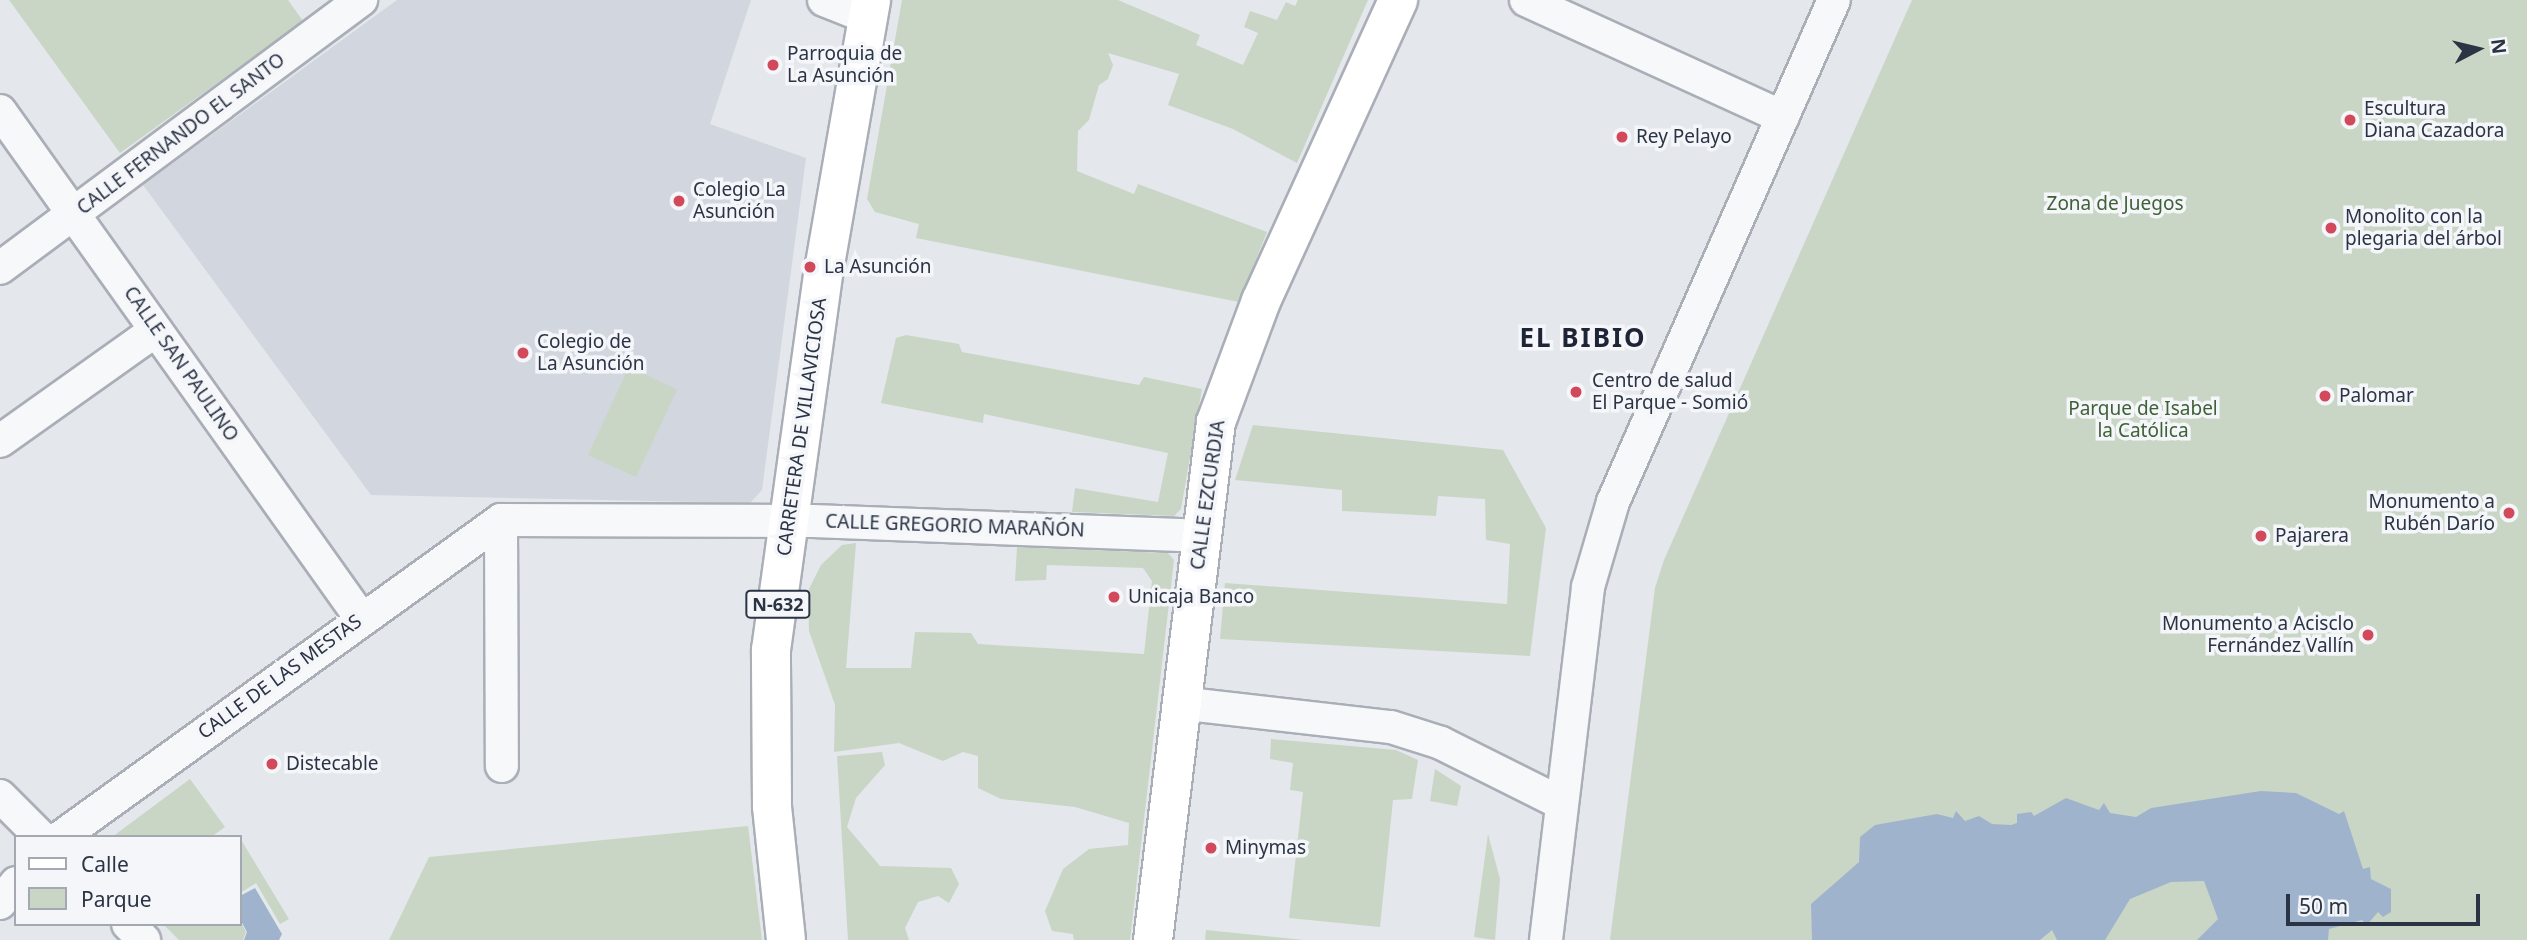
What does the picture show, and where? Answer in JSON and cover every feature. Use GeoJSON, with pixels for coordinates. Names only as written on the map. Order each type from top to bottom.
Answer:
{"type":"FeatureCollection","features":[{"type":"Feature","properties":{"kind":"main road","name":"CALLE EZCURDIA"},"geometry":{"type":"LineString","coordinates":[[1153,940],[1200,536],[1221,410],[1261,301],[1398,0]]}},
{"type":"Feature","properties":{"kind":"main road","name":"CARRETERA DE VILLAVICIOSA"},"geometry":{"type":"LineString","coordinates":[[786,940],[772,806],[771,650],[869,9]]}},
{"type":"Feature","properties":{"kind":"street","name":"CALLE FERNANDO EL SANTO"},"geometry":{"type":"LineString","coordinates":[[0,268],[362,0]]}},
{"type":"Feature","properties":{"kind":"street"},"geometry":{"type":"LineString","coordinates":[[824,0],[869,9]]}},
{"type":"Feature","properties":{"kind":"street"},"geometry":{"type":"LineString","coordinates":[[1526,0],[1783,117]]}},
{"type":"Feature","properties":{"kind":"street"},"geometry":{"type":"LineString","coordinates":[[1546,940],[1588,587],[1613,502],[1834,0]]}},
{"type":"Feature","properties":{"kind":"street","name":"CALLE SAN PAULINO"},"geometry":{"type":"LineString","coordinates":[[0,111],[361,618]]}},
{"type":"Feature","properties":{"kind":"street"},"geometry":{"type":"LineString","coordinates":[[0,441],[156,330]]}},
{"type":"Feature","properties":{"kind":"street"},"geometry":{"type":"LineString","coordinates":[[501,520],[502,766]]}},
{"type":"Feature","properties":{"kind":"street","name":"CALLE GREGORIO MARAÑÓN"},"geometry":{"type":"LineString","coordinates":[[501,520],[789,520],[1200,536]]}},
{"type":"Feature","properties":{"kind":"street","name":"CALLE DE LAS MESTAS"},"geometry":{"type":"LineString","coordinates":[[64,835],[361,618],[501,520]]}},
{"type":"Feature","properties":{"kind":"street"},"geometry":{"type":"LineString","coordinates":[[1179,703],[1391,727],[1441,743],[1561,803]]}},
{"type":"Feature","properties":{"kind":"street"},"geometry":{"type":"LineString","coordinates":[[0,796],[39,835]]}},
{"type":"Feature","properties":{"kind":"street"},"geometry":{"type":"LineString","coordinates":[[0,903],[14,886]]}},
{"type":"Feature","properties":{"kind":"street"},"geometry":{"type":"LineString","coordinates":[[130,926],[144,940]]}},
{"type":"Feature","properties":{"kind":"shaded area","name":"Colegio de La Asunción"},"geometry":{"type":"Polygon","coordinates":[[[397,0],[751,0],[710,124],[806,158],[762,490],[750,503],[371,495],[143,185],[397,0]]]}},
{"type":"Feature","properties":{"kind":"green space"},"geometry":{"type":"Polygon","coordinates":[[[9,0],[288,0],[303,21],[120,153],[9,0]]]}},
{"type":"Feature","properties":{"kind":"green space"},"geometry":{"type":"Polygon","coordinates":[[[902,0],[1118,0],[1200,35],[1196,45],[1243,65],[1258,33],[1244,27],[1250,11],[1277,20],[1286,2],[1295,6],[1298,0],[1368,0],[1297,163],[1233,129],[1168,105],[1179,74],[1108,53],[1113,65],[1108,79],[1099,85],[1089,120],[1078,131],[1077,171],[1134,194],[1138,184],[1267,232],[1239,302],[916,238],[919,224],[875,212],[867,199],[902,0]]]}},
{"type":"Feature","properties":{"kind":"green space","name":"Parque de Isabel la Católica"},"geometry":{"type":"Polygon","coordinates":[[[1912,0],[2527,0],[2527,940],[1610,940],[1655,588],[1664,560],[1912,0]]]}},
{"type":"Feature","properties":{"kind":"green space"},"geometry":{"type":"Polygon","coordinates":[[[906,335],[959,344],[962,352],[1139,385],[1144,377],[1202,389],[1181,509],[1174,516],[1072,512],[1075,488],[1158,502],[1168,453],[984,414],[983,423],[881,403],[896,338],[906,335]]]}},
{"type":"Feature","properties":{"kind":"green space"},"geometry":{"type":"Polygon","coordinates":[[[629,367],[677,389],[636,477],[588,455],[629,367]]]}},
{"type":"Feature","properties":{"kind":"green space"},"geometry":{"type":"Polygon","coordinates":[[[1253,425],[1503,450],[1546,528],[1530,656],[1220,639],[1225,583],[1507,604],[1510,544],[1486,540],[1485,499],[1438,496],[1436,516],[1342,511],[1342,490],[1235,480],[1253,425]]]}},
{"type":"Feature","properties":{"kind":"green space"},"geometry":{"type":"Polygon","coordinates":[[[856,543],[846,668],[911,668],[915,632],[971,633],[978,644],[1144,654],[1152,581],[1143,568],[1047,565],[1046,580],[1015,581],[1017,547],[1168,553],[1174,560],[1130,940],[1074,940],[1073,934],[1052,931],[1045,911],[1063,869],[1089,849],[1128,845],[1129,823],[1075,807],[1001,799],[978,788],[978,756],[963,752],[943,761],[899,743],[834,752],[835,705],[809,631],[808,591],[821,565],[842,545],[856,543]]]}},
{"type":"Feature","properties":{"kind":"green space"},"geometry":{"type":"Polygon","coordinates":[[[1271,739],[1396,750],[1418,760],[1412,799],[1393,800],[1380,927],[1289,918],[1303,792],[1290,790],[1293,763],[1270,759],[1271,739]]]}},
{"type":"Feature","properties":{"kind":"green space"},"geometry":{"type":"Polygon","coordinates":[[[882,752],[885,765],[856,798],[847,827],[880,866],[951,868],[959,884],[949,903],[938,896],[918,902],[905,928],[909,940],[848,940],[837,756],[882,752]]]}},
{"type":"Feature","properties":{"kind":"green space"},"geometry":{"type":"Polygon","coordinates":[[[1435,769],[1461,786],[1457,806],[1430,801],[1435,769]]]}},
{"type":"Feature","properties":{"kind":"green space"},"geometry":{"type":"Polygon","coordinates":[[[190,779],[225,827],[214,835],[115,835],[190,779]]]}},
{"type":"Feature","properties":{"kind":"green space"},"geometry":{"type":"Polygon","coordinates":[[[748,826],[762,940],[389,940],[429,857],[748,826]]]}},
{"type":"Feature","properties":{"kind":"green space"},"geometry":{"type":"Polygon","coordinates":[[[1488,834],[1500,879],[1495,940],[1474,937],[1488,834]]]}},
{"type":"Feature","properties":{"kind":"green space"},"geometry":{"type":"Polygon","coordinates":[[[242,841],[289,919],[280,924],[256,883],[242,892],[242,841]]]}},
{"type":"Feature","properties":{"kind":"green space"},"geometry":{"type":"Polygon","coordinates":[[[242,924],[246,932],[243,940],[179,940],[165,926],[242,924]]]}},
{"type":"Feature","properties":{"kind":"green space"},"geometry":{"type":"Polygon","coordinates":[[[1206,930],[1304,940],[1205,940],[1206,930]]]}},
{"type":"Feature","properties":{"kind":"water"},"geometry":{"type":"Polygon","coordinates":[[[2261,791],[2296,793],[2339,814],[2344,811],[2363,869],[2370,867],[2371,879],[2391,889],[2391,912],[2383,917],[2378,912],[2367,925],[2362,920],[2329,929],[2328,940],[2197,940],[2218,919],[2204,881],[2171,882],[2130,899],[2105,940],[2057,940],[2052,930],[2040,940],[1812,940],[1811,904],[1859,862],[1860,837],[1875,825],[1937,814],[1953,818],[1956,811],[1965,821],[1979,816],[1992,824],[2011,825],[2017,823],[2017,814],[2031,812],[2034,816],[2066,798],[2099,810],[2104,803],[2110,813],[2136,817],[2151,808],[2261,791]]]}},
{"type":"Feature","properties":{"kind":"water"},"geometry":{"type":"Polygon","coordinates":[[[255,888],[282,934],[279,940],[244,940],[247,932],[242,923],[242,895],[255,888]]]}},
{"type":"Feature","properties":{"kind":"place","name":"Parroquia de La Asunción"},"geometry":{"type":"Point","coordinates":[773,65]}},
{"type":"Feature","properties":{"kind":"place","name":"Escultura Diana Cazadora"},"geometry":{"type":"Point","coordinates":[2350,120]}},
{"type":"Feature","properties":{"kind":"place","name":"Rey Pelayo"},"geometry":{"type":"Point","coordinates":[1622,137]}},
{"type":"Feature","properties":{"kind":"place","name":"Colegio La Asunción"},"geometry":{"type":"Point","coordinates":[679,201]}},
{"type":"Feature","properties":{"kind":"place","name":"Monolito con la plegaria del árbol"},"geometry":{"type":"Point","coordinates":[2331,228]}},
{"type":"Feature","properties":{"kind":"place","name":"La Asunción"},"geometry":{"type":"Point","coordinates":[810,267]}},
{"type":"Feature","properties":{"kind":"place","name":"Colegio de La Asunción"},"geometry":{"type":"Point","coordinates":[523,353]}},
{"type":"Feature","properties":{"kind":"place","name":"Centro de salud El Parque - Somió"},"geometry":{"type":"Point","coordinates":[1576,392]}},
{"type":"Feature","properties":{"kind":"place","name":"Palomar"},"geometry":{"type":"Point","coordinates":[2325,396]}},
{"type":"Feature","properties":{"kind":"place","name":"Monumento a Rubén Darío"},"geometry":{"type":"Point","coordinates":[2509,513]}},
{"type":"Feature","properties":{"kind":"place","name":"Pajarera"},"geometry":{"type":"Point","coordinates":[2261,536]}},
{"type":"Feature","properties":{"kind":"place","name":"Unicaja Banco"},"geometry":{"type":"Point","coordinates":[1114,597]}},
{"type":"Feature","properties":{"kind":"place","name":"Monumento a Acisclo Fernández Vallín"},"geometry":{"type":"Point","coordinates":[2368,635]}},
{"type":"Feature","properties":{"kind":"place","name":"Distecable"},"geometry":{"type":"Point","coordinates":[272,764]}},
{"type":"Feature","properties":{"kind":"place","name":"Minymas"},"geometry":{"type":"Point","coordinates":[1211,848]}},
{"type":"Feature","properties":{"kind":"district","name":"EL BIBIO"},"geometry":{"type":"Point","coordinates":[1583,338]}},
{"type":"Feature","properties":{"kind":"park label","name":"Zona de Juegos"},"geometry":{"type":"Point","coordinates":[2115,204]}}]}
